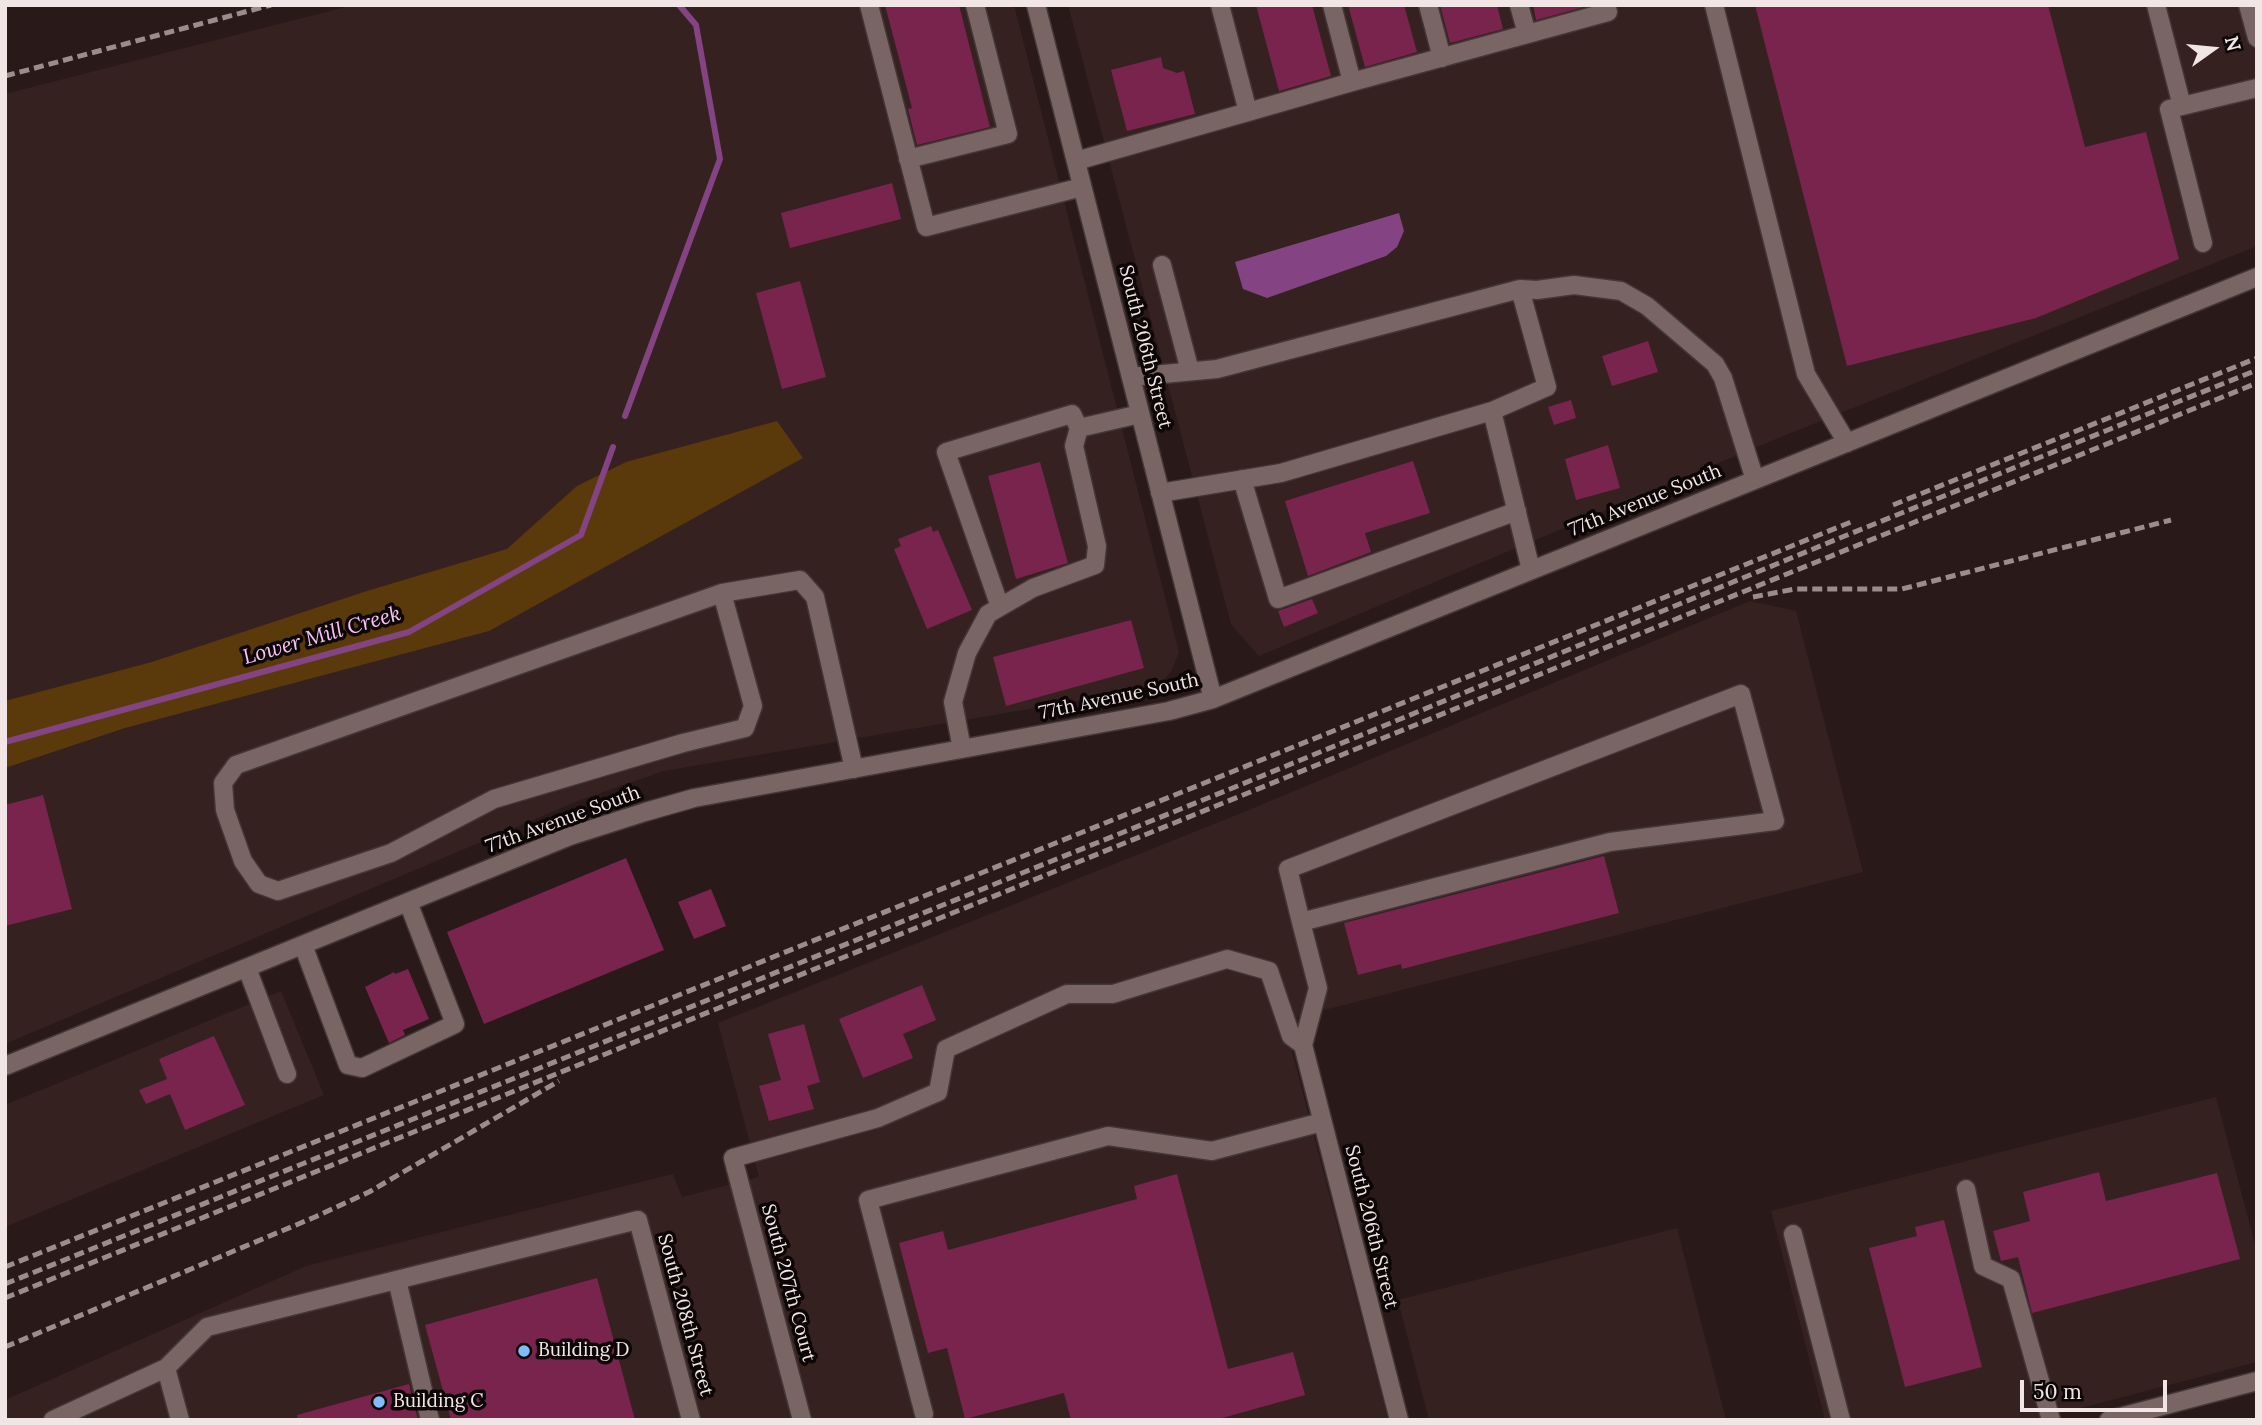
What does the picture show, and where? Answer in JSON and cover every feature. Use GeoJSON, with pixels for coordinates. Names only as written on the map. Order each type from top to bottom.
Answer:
{"type":"FeatureCollection","features":[{"type":"Feature","properties":{"kind":"street"},"geometry":{"type":"LineString","coordinates":[[869,5],[926,227],[1082,187]]}},
{"type":"Feature","properties":{"kind":"street"},"geometry":{"type":"LineString","coordinates":[[908,159],[1008,134],[975,5]]}},
{"type":"Feature","properties":{"kind":"street","name":"South 206th Street"},"geometry":{"type":"LineString","coordinates":[[1036,5],[1213,699]]}},
{"type":"Feature","properties":{"kind":"street"},"geometry":{"type":"LineString","coordinates":[[1220,5],[1248,112]]}},
{"type":"Feature","properties":{"kind":"street"},"geometry":{"type":"LineString","coordinates":[[1332,5],[1352,82]]}},
{"type":"Feature","properties":{"kind":"street"},"geometry":{"type":"LineString","coordinates":[[1427,5],[1442,58]]}},
{"type":"Feature","properties":{"kind":"street"},"geometry":{"type":"LineString","coordinates":[[1519,5],[1527,34]]}},
{"type":"Feature","properties":{"kind":"street"},"geometry":{"type":"LineString","coordinates":[[1076,161],[1608,12],[1606,5]]}},
{"type":"Feature","properties":{"kind":"street"},"geometry":{"type":"LineString","coordinates":[[1714,5],[1806,374],[1847,443]]}},
{"type":"Feature","properties":{"kind":"street"},"geometry":{"type":"LineString","coordinates":[[2156,5],[2182,106]]}},
{"type":"Feature","properties":{"kind":"street"},"geometry":{"type":"LineString","coordinates":[[2248,5],[2257,38]]}},
{"type":"Feature","properties":{"kind":"street"},"geometry":{"type":"LineString","coordinates":[[2203,243],[2169,109],[2257,88]]}},
{"type":"Feature","properties":{"kind":"street"},"geometry":{"type":"LineString","coordinates":[[1162,265],[1191,371]]}},
{"type":"Feature","properties":{"kind":"street","name":"77th Avenue South"},"geometry":{"type":"LineString","coordinates":[[5,1066],[570,836],[645,812],[694,798],[1169,710],[1213,699],[2257,277]]}},
{"type":"Feature","properties":{"kind":"street"},"geometry":{"type":"LineString","coordinates":[[1131,377],[1217,369],[1520,289],[1537,290],[1574,285],[1621,291],[1647,306],[1715,364],[1723,378],[1755,480]]}},
{"type":"Feature","properties":{"kind":"street"},"geometry":{"type":"LineString","coordinates":[[1160,494],[1281,473],[1492,411],[1547,387],[1520,289]]}},
{"type":"Feature","properties":{"kind":"street"},"geometry":{"type":"LineString","coordinates":[[1492,411],[1531,570]]}},
{"type":"Feature","properties":{"kind":"street"},"geometry":{"type":"LineString","coordinates":[[962,749],[953,702],[967,653],[988,614],[1033,589],[1095,565],[1097,546],[1074,446],[1079,428],[1072,414],[946,452],[1000,607]]}},
{"type":"Feature","properties":{"kind":"street"},"geometry":{"type":"LineString","coordinates":[[1079,428],[1140,414]]}},
{"type":"Feature","properties":{"kind":"street"},"geometry":{"type":"LineString","coordinates":[[1242,479],[1278,599],[1517,511]]}},
{"type":"Feature","properties":{"kind":"street"},"geometry":{"type":"LineString","coordinates":[[722,593],[753,706],[745,728],[683,743],[494,799],[391,853],[278,891],[260,884],[243,861],[225,810],[223,783],[236,765],[722,593],[800,580],[815,597],[854,769]]}},
{"type":"Feature","properties":{"kind":"street"},"geometry":{"type":"LineString","coordinates":[[1301,922],[1610,842],[1775,821],[1741,694],[1288,869],[1301,922],[1318,988],[1303,1045]]}},
{"type":"Feature","properties":{"kind":"street"},"geometry":{"type":"LineString","coordinates":[[303,945],[348,1065],[362,1068],[455,1024],[408,902]]}},
{"type":"Feature","properties":{"kind":"street","name":"South 207th Court"},"geometry":{"type":"LineString","coordinates":[[802,1420],[733,1158],[878,1118],[938,1091],[946,1049],[1067,994],[1113,994],[1227,959],[1269,971],[1291,1036],[1303,1045]]}},
{"type":"Feature","properties":{"kind":"street"},"geometry":{"type":"LineString","coordinates":[[247,968],[287,1074]]}},
{"type":"Feature","properties":{"kind":"street","name":"South 206th Street"},"geometry":{"type":"LineString","coordinates":[[1303,1045],[1399,1420]]}},
{"type":"Feature","properties":{"kind":"street"},"geometry":{"type":"LineString","coordinates":[[924,1414],[867,1200],[1108,1136],[1212,1151],[1322,1122]]}},
{"type":"Feature","properties":{"kind":"street"},"geometry":{"type":"LineString","coordinates":[[1966,1189],[1983,1266],[2011,1279],[2051,1420]]}},
{"type":"Feature","properties":{"kind":"street","name":"South 208th Street"},"geometry":{"type":"LineString","coordinates":[[397,1280],[638,1220],[691,1420]]}},
{"type":"Feature","properties":{"kind":"street"},"geometry":{"type":"LineString","coordinates":[[1793,1234],[1842,1420]]}},
{"type":"Feature","properties":{"kind":"street"},"geometry":{"type":"LineString","coordinates":[[53,1420],[166,1368],[207,1327],[397,1280],[430,1420]]}},
{"type":"Feature","properties":{"kind":"street"},"geometry":{"type":"LineString","coordinates":[[166,1368],[180,1420]]}},
{"type":"Feature","properties":{"kind":"street"},"geometry":{"type":"LineString","coordinates":[[2109,1420],[2140,1416],[2257,1381]]}},
{"type":"Feature","properties":{"kind":"shaded area"},"geometry":{"type":"Polygon","coordinates":[[[353,5],[1014,5],[1179,652],[1171,672],[1158,685],[1141,690],[664,771],[580,800],[5,1044],[5,94],[353,5]]]}},
{"type":"Feature","properties":{"kind":"shaded area"},"geometry":{"type":"Polygon","coordinates":[[[1068,5],[2257,5],[2257,246],[1761,445],[1259,656],[1231,624],[1068,5]]]}},
{"type":"Feature","properties":{"kind":"shaded area"},"geometry":{"type":"Polygon","coordinates":[[[1399,213],[1404,231],[1397,247],[1386,256],[1267,298],[1243,289],[1235,262],[1399,213]]]}},
{"type":"Feature","properties":{"kind":"shaded area"},"geometry":{"type":"Polygon","coordinates":[[[777,421],[803,458],[489,631],[125,728],[5,768],[5,701],[152,662],[367,591],[507,549],[577,486],[626,462],[777,421]]]}},
{"type":"Feature","properties":{"kind":"shaded area"},"geometry":{"type":"Polygon","coordinates":[[[1750,601],[1796,611],[1863,872],[1297,1017],[1302,1037],[1289,1040],[1388,1420],[5,1420],[5,1400],[306,1266],[673,1174],[682,1197],[759,1177],[718,1023],[1244,812],[1750,601]]]}},
{"type":"Feature","properties":{"kind":"shaded area"},"geometry":{"type":"Polygon","coordinates":[[[281,991],[324,1095],[5,1227],[5,1105],[281,991]]]}},
{"type":"Feature","properties":{"kind":"shaded area"},"geometry":{"type":"Polygon","coordinates":[[[2216,1097],[2257,1252],[2257,1362],[2035,1420],[1825,1420],[1771,1211],[2216,1097]]]}},
{"type":"Feature","properties":{"kind":"shaded area"},"geometry":{"type":"Polygon","coordinates":[[[1677,1228],[1726,1420],[1429,1420],[1398,1300],[1677,1228]]]}},
{"type":"Feature","properties":{"kind":"building"},"geometry":{"type":"Polygon","coordinates":[[[885,5],[959,5],[990,127],[917,145],[908,109],[912,108],[885,5]]]}},
{"type":"Feature","properties":{"kind":"building"},"geometry":{"type":"Polygon","coordinates":[[[1256,5],[1312,5],[1331,76],[1279,91],[1256,5]]]}},
{"type":"Feature","properties":{"kind":"building"},"geometry":{"type":"Polygon","coordinates":[[[1348,5],[1404,5],[1417,52],[1365,67],[1348,5]]]}},
{"type":"Feature","properties":{"kind":"building"},"geometry":{"type":"Polygon","coordinates":[[[1440,5],[1497,5],[1503,29],[1450,43],[1440,5]]]}},
{"type":"Feature","properties":{"kind":"building"},"geometry":{"type":"Polygon","coordinates":[[[1533,5],[1588,5],[1588,6],[1536,20],[1533,5]]]}},
{"type":"Feature","properties":{"kind":"building"},"geometry":{"type":"Polygon","coordinates":[[[1755,5],[2048,5],[2085,147],[2146,132],[2179,259],[2036,318],[1847,366],[1755,5]]]}},
{"type":"Feature","properties":{"kind":"building"},"geometry":{"type":"Polygon","coordinates":[[[1161,57],[1163,68],[1177,73],[1184,71],[1195,114],[1127,131],[1111,70],[1161,57]]]}},
{"type":"Feature","properties":{"kind":"building"},"geometry":{"type":"Polygon","coordinates":[[[892,183],[901,219],[790,248],[781,213],[892,183]]]}},
{"type":"Feature","properties":{"kind":"building"},"geometry":{"type":"Polygon","coordinates":[[[800,281],[826,377],[782,389],[756,293],[800,281]]]}},
{"type":"Feature","properties":{"kind":"building"},"geometry":{"type":"Polygon","coordinates":[[[1648,341],[1658,372],[1612,386],[1602,356],[1648,341]]]}},
{"type":"Feature","properties":{"kind":"building"},"geometry":{"type":"Polygon","coordinates":[[[1571,400],[1576,418],[1554,425],[1548,407],[1571,400]]]}},
{"type":"Feature","properties":{"kind":"building"},"geometry":{"type":"Polygon","coordinates":[[[1608,445],[1620,488],[1576,500],[1565,459],[1608,445]]]}},
{"type":"Feature","properties":{"kind":"building"},"geometry":{"type":"Polygon","coordinates":[[[1413,461],[1430,513],[1365,533],[1371,552],[1308,576],[1285,501],[1413,461]]]}},
{"type":"Feature","properties":{"kind":"building"},"geometry":{"type":"Polygon","coordinates":[[[1040,462],[1068,563],[1016,579],[988,476],[1040,462]]]}},
{"type":"Feature","properties":{"kind":"building"},"geometry":{"type":"Polygon","coordinates":[[[931,526],[933,532],[938,530],[972,610],[927,629],[894,549],[901,546],[898,539],[931,526]]]}},
{"type":"Feature","properties":{"kind":"building"},"geometry":{"type":"Polygon","coordinates":[[[1312,599],[1318,613],[1284,627],[1278,611],[1312,599]]]}},
{"type":"Feature","properties":{"kind":"building"},"geometry":{"type":"Polygon","coordinates":[[[1131,620],[1144,668],[1006,706],[993,657],[1131,620]]]}},
{"type":"Feature","properties":{"kind":"building"},"geometry":{"type":"Polygon","coordinates":[[[43,795],[72,909],[5,926],[5,805],[43,795]]]}},
{"type":"Feature","properties":{"kind":"building"},"geometry":{"type":"Polygon","coordinates":[[[1604,856],[1619,913],[1402,969],[1401,964],[1358,975],[1344,923],[1604,856]]]}},
{"type":"Feature","properties":{"kind":"building"},"geometry":{"type":"Polygon","coordinates":[[[626,858],[664,950],[484,1024],[447,932],[626,858]]]}},
{"type":"Feature","properties":{"kind":"building"},"geometry":{"type":"Polygon","coordinates":[[[711,889],[726,926],[694,939],[678,902],[711,889]]]}},
{"type":"Feature","properties":{"kind":"building"},"geometry":{"type":"Polygon","coordinates":[[[408,969],[429,1019],[403,1030],[405,1035],[389,1043],[365,987],[394,972],[395,974],[408,969]]]}},
{"type":"Feature","properties":{"kind":"building"},"geometry":{"type":"Polygon","coordinates":[[[922,985],[936,1020],[903,1034],[913,1058],[863,1078],[839,1019],[922,985]]]}},
{"type":"Feature","properties":{"kind":"building"},"geometry":{"type":"Polygon","coordinates":[[[804,1024],[820,1082],[807,1086],[814,1109],[769,1121],[759,1086],[781,1080],[768,1034],[804,1024]]]}},
{"type":"Feature","properties":{"kind":"building"},"geometry":{"type":"Polygon","coordinates":[[[214,1036],[245,1105],[185,1130],[170,1094],[146,1104],[139,1090],[167,1079],[159,1059],[214,1036]]]}},
{"type":"Feature","properties":{"kind":"building"},"geometry":{"type":"Polygon","coordinates":[[[2099,1172],[2106,1201],[2217,1173],[2240,1259],[2032,1313],[2018,1257],[2001,1261],[1993,1231],[2030,1221],[2023,1192],[2099,1172]]]}},
{"type":"Feature","properties":{"kind":"building"},"geometry":{"type":"Polygon","coordinates":[[[1177,1174],[1228,1369],[1293,1352],[1305,1395],[1215,1420],[1071,1420],[1064,1393],[965,1419],[947,1348],[928,1353],[899,1243],[943,1231],[948,1250],[1137,1199],[1134,1186],[1177,1174]]]}},
{"type":"Feature","properties":{"kind":"building"},"geometry":{"type":"Polygon","coordinates":[[[1944,1220],[1982,1367],[1905,1387],[1869,1248],[1917,1236],[1915,1227],[1944,1220]]]}},
{"type":"Feature","properties":{"kind":"building","name":"Building D"},"geometry":{"type":"Polygon","coordinates":[[[597,1278],[635,1420],[451,1420],[425,1325],[597,1278]]]}},
{"type":"Feature","properties":{"kind":"building","name":"Building C"},"geometry":{"type":"Polygon","coordinates":[[[409,1384],[418,1420],[298,1420],[297,1415],[409,1384]]]}},
{"type":"Feature","properties":{"kind":"waterway","name":"Lower Mill Creek"},"geometry":{"type":"LineString","coordinates":[[625,416],[720,159],[696,25],[679,5]]}},
{"type":"Feature","properties":{"kind":"waterway","name":"Lower Mill Creek"},"geometry":{"type":"LineString","coordinates":[[5,742],[409,632],[581,535],[613,447]]}},
{"type":"Feature","properties":{"kind":"railway"},"geometry":{"type":"LineString","coordinates":[[5,76],[271,5]]}},
{"type":"Feature","properties":{"kind":"railway"},"geometry":{"type":"LineString","coordinates":[[1893,505],[2257,358]]}},
{"type":"Feature","properties":{"kind":"railway"},"geometry":{"type":"LineString","coordinates":[[5,1284],[2257,370]]}},
{"type":"Feature","properties":{"kind":"railway"},"geometry":{"type":"LineString","coordinates":[[5,1298],[2257,383]]}},
{"type":"Feature","properties":{"kind":"railway"},"geometry":{"type":"LineString","coordinates":[[1753,597],[1795,589],[1902,589],[2171,520]]}},
{"type":"Feature","properties":{"kind":"railway"},"geometry":{"type":"LineString","coordinates":[[5,1267],[1851,522]]}},
{"type":"Feature","properties":{"kind":"railway"},"geometry":{"type":"LineString","coordinates":[[5,1347],[369,1192],[559,1081]]}},
{"type":"Feature","properties":{"kind":"place","name":"Building D"},"geometry":{"type":"Point","coordinates":[524,1351]}},
{"type":"Feature","properties":{"kind":"place","name":"Building C"},"geometry":{"type":"Point","coordinates":[379,1402]}}]}
